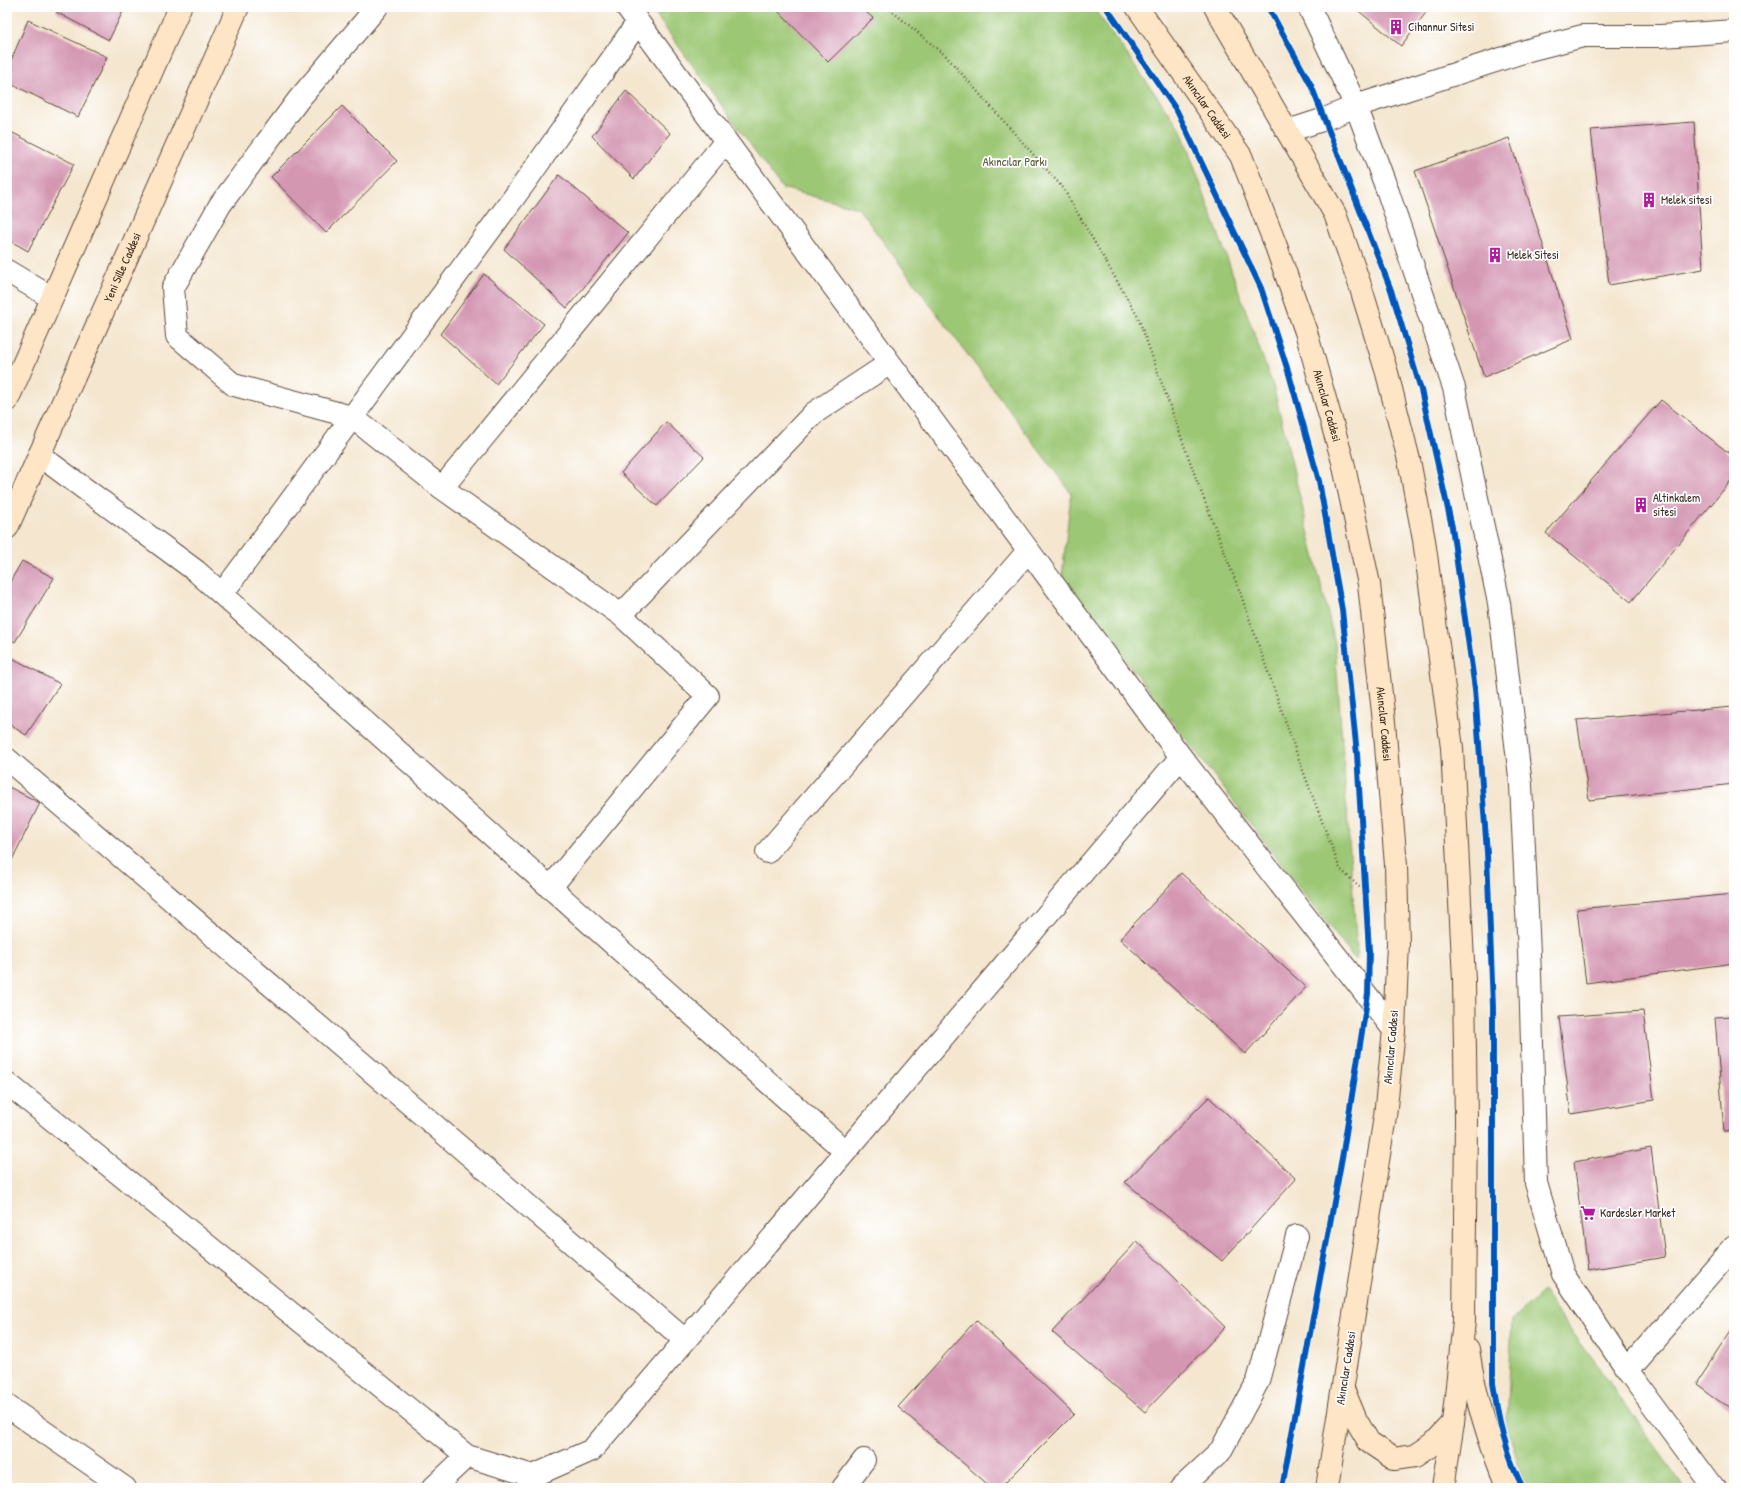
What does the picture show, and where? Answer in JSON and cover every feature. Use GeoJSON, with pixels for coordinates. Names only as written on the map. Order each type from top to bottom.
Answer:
{"type":"FeatureCollection","features":[{"type":"Feature","properties":{"kind":"main road"},"geometry":{"type":"LineString","coordinates":[[7,401],[180,7]]}},
{"type":"Feature","properties":{"kind":"main road","name":"Yeni Sille Caddesi"},"geometry":{"type":"LineString","coordinates":[[7,528],[238,7]]}},
{"type":"Feature","properties":{"kind":"main road","name":"Akıncılar Caddesi"},"geometry":{"type":"LineString","coordinates":[[1137,7],[1241,156],[1276,246],[1306,332],[1343,462],[1369,584],[1384,722],[1396,865],[1398,944],[1394,1030],[1379,1154],[1327,1488]]}},
{"type":"Feature","properties":{"kind":"main road"},"geometry":{"type":"LineString","coordinates":[[1215,7],[1335,214],[1359,282],[1389,380],[1409,460],[1424,540],[1452,748],[1464,988],[1466,1121],[1464,1321],[1453,1423],[1443,1488]]}},
{"type":"Feature","properties":{"kind":"main road"},"geometry":{"type":"LineString","coordinates":[[1464,1321],[1471,1371],[1484,1423],[1508,1488]]}},
{"type":"Feature","properties":{"kind":"main road"},"geometry":{"type":"LineString","coordinates":[[1343,1388],[1356,1420],[1369,1442],[1394,1459],[1415,1456],[1434,1444],[1453,1423]]}},
{"type":"Feature","properties":{"kind":"street"},"geometry":{"type":"LineString","coordinates":[[377,7],[299,99],[220,205],[172,288],[178,336],[234,385],[352,418],[442,488],[621,615],[708,696],[550,888]]}},
{"type":"Feature","properties":{"kind":"street"},"geometry":{"type":"LineString","coordinates":[[1308,7],[1356,106],[1388,192],[1454,388],[1499,603],[1521,785],[1530,974],[1536,1183],[1563,1274],[1627,1370],[1714,1488]]}},
{"type":"Feature","properties":{"kind":"street"},"geometry":{"type":"LineString","coordinates":[[222,594],[526,181],[633,15],[1181,757],[1368,994],[1394,1030]]}},
{"type":"Feature","properties":{"kind":"street"},"geometry":{"type":"LineString","coordinates":[[1288,131],[1325,119],[1356,106],[1532,49],[1583,36],[1661,36],[1734,31]]}},
{"type":"Feature","properties":{"kind":"street"},"geometry":{"type":"LineString","coordinates":[[442,488],[726,141]]}},
{"type":"Feature","properties":{"kind":"street"},"geometry":{"type":"LineString","coordinates":[[7,270],[52,298]]}},
{"type":"Feature","properties":{"kind":"street"},"geometry":{"type":"LineString","coordinates":[[621,615],[814,413],[890,364]]}},
{"type":"Feature","properties":{"kind":"street"},"geometry":{"type":"LineString","coordinates":[[39,455],[196,571],[845,1151]]}},
{"type":"Feature","properties":{"kind":"street"},"geometry":{"type":"LineString","coordinates":[[767,852],[1028,551]]}},
{"type":"Feature","properties":{"kind":"street"},"geometry":{"type":"LineString","coordinates":[[7,1083],[467,1456],[533,1476],[592,1450],[1181,757]]}},
{"type":"Feature","properties":{"kind":"street"},"geometry":{"type":"LineString","coordinates":[[7,759],[685,1340]]}},
{"type":"Feature","properties":{"kind":"street"},"geometry":{"type":"LineString","coordinates":[[1181,1488],[1220,1452],[1258,1381],[1297,1236]]}},
{"type":"Feature","properties":{"kind":"street"},"geometry":{"type":"LineString","coordinates":[[1627,1370],[1734,1247]]}},
{"type":"Feature","properties":{"kind":"street"},"geometry":{"type":"LineString","coordinates":[[7,1406],[125,1488]]}},
{"type":"Feature","properties":{"kind":"street"},"geometry":{"type":"LineString","coordinates":[[433,1488],[467,1456]]}},
{"type":"Feature","properties":{"kind":"street"},"geometry":{"type":"LineString","coordinates":[[844,1488],[864,1460]]}},
{"type":"Feature","properties":{"kind":"path"},"geometry":{"type":"LineString","coordinates":[[887,7],[946,56],[1064,188],[1138,317],[1340,869],[1366,892]]}},
{"type":"Feature","properties":{"kind":"path"},"geometry":{"type":"LineString","coordinates":[[1365,884],[1366,899]]}},
{"type":"Feature","properties":{"kind":"green space","name":"Akıncılar Parkı"},"geometry":{"type":"Polygon","coordinates":[[[650,7],[1093,7],[1181,130],[1274,389],[1335,643],[1357,952],[1355,960],[1062,577],[1071,493],[858,208],[782,188],[650,7]]]}},
{"type":"Feature","properties":{"kind":"green space"},"geometry":{"type":"Polygon","coordinates":[[[1543,1291],[1685,1488],[1525,1488],[1507,1425],[1512,1320],[1543,1291]]]}},
{"type":"Feature","properties":{"kind":"building"},"geometry":{"type":"Polygon","coordinates":[[[58,7],[125,7],[109,40],[56,12],[58,7]]]}},
{"type":"Feature","properties":{"kind":"building"},"geometry":{"type":"Polygon","coordinates":[[[774,7],[860,7],[873,18],[828,62],[774,7]]]}},
{"type":"Feature","properties":{"kind":"building","name":"Cihannur Sitesi"},"geometry":{"type":"Polygon","coordinates":[[[1354,7],[1430,7],[1401,46],[1354,7]]]}},
{"type":"Feature","properties":{"kind":"building"},"geometry":{"type":"Polygon","coordinates":[[[28,20],[107,57],[78,117],[7,82],[7,70],[28,20]]]}},
{"type":"Feature","properties":{"kind":"building"},"geometry":{"type":"Polygon","coordinates":[[[626,91],[670,133],[634,179],[592,136],[626,91]]]}},
{"type":"Feature","properties":{"kind":"building"},"geometry":{"type":"Polygon","coordinates":[[[342,106],[397,161],[326,233],[271,177],[342,106]]]}},
{"type":"Feature","properties":{"kind":"building","name":"Melek sitesi"},"geometry":{"type":"Polygon","coordinates":[[[1694,122],[1703,269],[1609,285],[1591,130],[1694,122]]]}},
{"type":"Feature","properties":{"kind":"building"},"geometry":{"type":"Polygon","coordinates":[[[7,130],[74,164],[28,251],[7,239],[7,130]]]}},
{"type":"Feature","properties":{"kind":"building","name":"Melek Sitesi"},"geometry":{"type":"Polygon","coordinates":[[[1509,138],[1573,339],[1484,377],[1415,171],[1509,138]]]}},
{"type":"Feature","properties":{"kind":"building"},"geometry":{"type":"Polygon","coordinates":[[[559,175],[628,233],[567,308],[504,249],[559,175]]]}},
{"type":"Feature","properties":{"kind":"building"},"geometry":{"type":"Polygon","coordinates":[[[484,274],[544,324],[496,384],[440,334],[484,274]]]}},
{"type":"Feature","properties":{"kind":"building","name":"Altinkalem sitesi"},"geometry":{"type":"Polygon","coordinates":[[[1661,400],[1734,457],[1734,477],[1631,602],[1546,533],[1661,400]]]}},
{"type":"Feature","properties":{"kind":"building"},"geometry":{"type":"Polygon","coordinates":[[[666,422],[704,457],[657,506],[621,473],[666,422]]]}},
{"type":"Feature","properties":{"kind":"building"},"geometry":{"type":"Polygon","coordinates":[[[22,561],[54,578],[15,642],[7,637],[7,587],[22,561]]]}},
{"type":"Feature","properties":{"kind":"building"},"geometry":{"type":"Polygon","coordinates":[[[7,655],[60,684],[26,735],[7,723],[7,655]]]}},
{"type":"Feature","properties":{"kind":"building"},"geometry":{"type":"Polygon","coordinates":[[[1734,707],[1734,784],[1589,800],[1577,720],[1734,707]]]}},
{"type":"Feature","properties":{"kind":"building"},"geometry":{"type":"Polygon","coordinates":[[[7,786],[40,803],[7,870],[7,786]]]}},
{"type":"Feature","properties":{"kind":"building"},"geometry":{"type":"Polygon","coordinates":[[[1181,873],[1306,987],[1245,1054],[1120,939],[1181,873]]]}},
{"type":"Feature","properties":{"kind":"building"},"geometry":{"type":"Polygon","coordinates":[[[1734,894],[1734,963],[1586,983],[1577,909],[1734,894]]]}},
{"type":"Feature","properties":{"kind":"building"},"geometry":{"type":"Polygon","coordinates":[[[1643,1011],[1654,1100],[1571,1114],[1559,1017],[1643,1011]]]}},
{"type":"Feature","properties":{"kind":"building"},"geometry":{"type":"Polygon","coordinates":[[[1734,1016],[1734,1131],[1724,1132],[1715,1017],[1734,1016]]]}},
{"type":"Feature","properties":{"kind":"building"},"geometry":{"type":"Polygon","coordinates":[[[1209,1097],[1296,1179],[1222,1261],[1125,1182],[1209,1097]]]}},
{"type":"Feature","properties":{"kind":"building"},"geometry":{"type":"Polygon","coordinates":[[[1651,1148],[1665,1257],[1588,1270],[1574,1162],[1651,1148]]]}},
{"type":"Feature","properties":{"kind":"building"},"geometry":{"type":"Polygon","coordinates":[[[1137,1241],[1225,1327],[1145,1412],[1052,1332],[1137,1241]]]}},
{"type":"Feature","properties":{"kind":"building"},"geometry":{"type":"Polygon","coordinates":[[[976,1320],[1074,1414],[1000,1488],[992,1488],[898,1407],[976,1320]]]}},
{"type":"Feature","properties":{"kind":"building"},"geometry":{"type":"Polygon","coordinates":[[[1734,1327],[1734,1412],[1696,1384],[1734,1327]]]}},
{"type":"Feature","properties":{"kind":"cycle path"},"geometry":{"type":"LineString","coordinates":[[1106,7],[1177,111],[1261,288],[1289,374],[1319,481],[1342,610],[1357,754],[1369,951],[1368,994],[1343,1152],[1282,1488]]}},
{"type":"Feature","properties":{"kind":"cycle path"},"geometry":{"type":"LineString","coordinates":[[1268,7],[1311,85],[1391,290],[1421,390],[1452,527],[1475,689],[1487,853],[1493,1007],[1493,1383],[1507,1450],[1523,1488]]}},
{"type":"Feature","properties":{"kind":"place","name":"Cihannur Sitesi"},"geometry":{"type":"Point","coordinates":[1396,27]}},
{"type":"Feature","properties":{"kind":"place","name":"Melek sitesi"},"geometry":{"type":"Point","coordinates":[1649,200]}},
{"type":"Feature","properties":{"kind":"place","name":"Melek Sitesi"},"geometry":{"type":"Point","coordinates":[1495,255]}},
{"type":"Feature","properties":{"kind":"place","name":"Altinkalem sitesi"},"geometry":{"type":"Point","coordinates":[1641,505]}},
{"type":"Feature","properties":{"kind":"place","name":"Kardesler Market"},"geometry":{"type":"Point","coordinates":[1588,1213]}}]}
